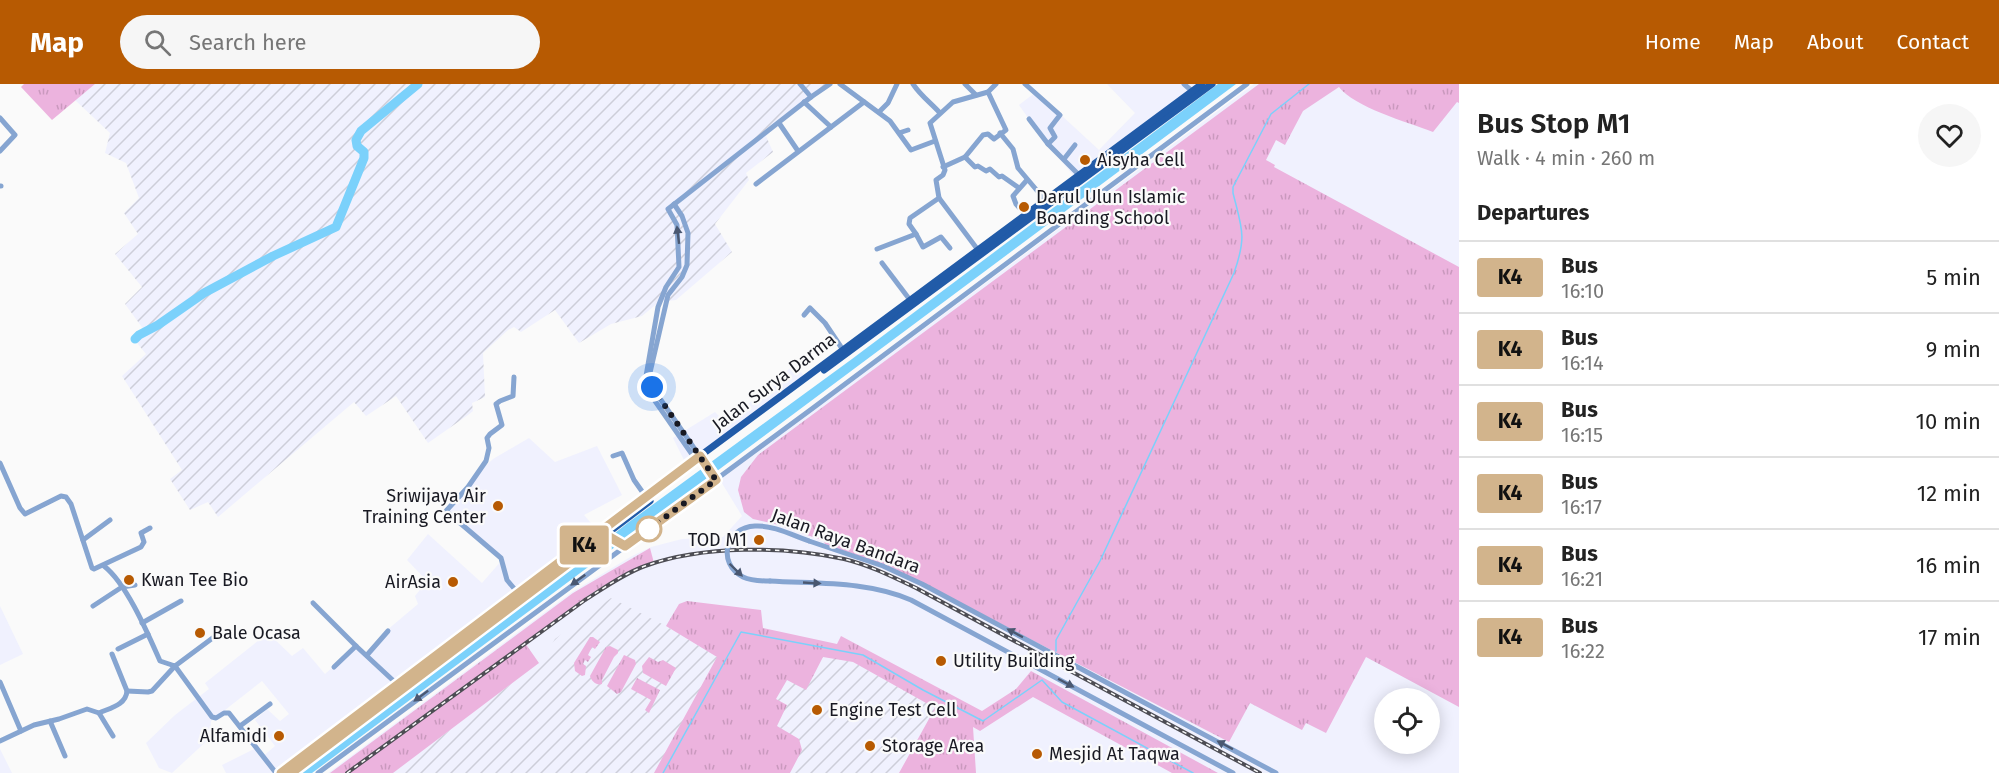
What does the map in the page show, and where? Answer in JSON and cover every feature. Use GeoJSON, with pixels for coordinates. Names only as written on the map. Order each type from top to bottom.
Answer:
{"type":"FeatureCollection","features":[{"type":"Feature","properties":{"kind":"main road","name":"Jalan Surya Darma"},"geometry":{"type":"LineString","coordinates":[[281,773],[518,592],[646,497],[701,461],[1202,84]]}},
{"type":"Feature","properties":{"kind":"main road","name":"Jalan Surya Darma"},"geometry":{"type":"LineString","coordinates":[[291,773],[607,536],[843,350],[1045,200],[1212,84]]}},
{"type":"Feature","properties":{"kind":"street"},"geometry":{"type":"LineString","coordinates":[[800,84],[811,96]]}},
{"type":"Feature","properties":{"kind":"street"},"geometry":{"type":"LineString","coordinates":[[715,477],[662,412],[646,388],[645,382],[658,307],[666,287],[680,267],[677,225],[668,209],[811,96],[830,84]]}},
{"type":"Feature","properties":{"kind":"street"},"geometry":{"type":"LineString","coordinates":[[840,84],[890,121],[911,150],[934,141]]}},
{"type":"Feature","properties":{"kind":"street"},"geometry":{"type":"LineString","coordinates":[[879,112],[888,103],[897,84]]}},
{"type":"Feature","properties":{"kind":"street"},"geometry":{"type":"LineString","coordinates":[[913,84],[922,97],[931,102],[940,113]]}},
{"type":"Feature","properties":{"kind":"street"},"geometry":{"type":"LineString","coordinates":[[965,84],[976,95]]}},
{"type":"Feature","properties":{"kind":"street"},"geometry":{"type":"LineString","coordinates":[[978,250],[939,198],[936,180],[944,173],[930,123],[953,102],[988,92],[996,84]]}},
{"type":"Feature","properties":{"kind":"street"},"geometry":{"type":"LineString","coordinates":[[1025,84],[1060,115],[1050,128],[1055,137],[1048,144]]}},
{"type":"Feature","properties":{"kind":"street"},"geometry":{"type":"LineString","coordinates":[[1184,84],[1192,91]]}},
{"type":"Feature","properties":{"kind":"street"},"geometry":{"type":"LineString","coordinates":[[318,773],[1247,84]]}},
{"type":"Feature","properties":{"kind":"street"},"geometry":{"type":"LineString","coordinates":[[943,167],[965,157],[983,135],[987,134],[993,139],[1006,128],[988,92]]}},
{"type":"Feature","properties":{"kind":"street"},"geometry":{"type":"LineString","coordinates":[[804,102],[831,127]]}},
{"type":"Feature","properties":{"kind":"street"},"geometry":{"type":"LineString","coordinates":[[756,184],[864,102]]}},
{"type":"Feature","properties":{"kind":"street"},"geometry":{"type":"LineString","coordinates":[[0,118],[15,135],[0,151]]}},
{"type":"Feature","properties":{"kind":"street"},"geometry":{"type":"LineString","coordinates":[[1029,119],[1048,144],[1081,177]]}},
{"type":"Feature","properties":{"kind":"street"},"geometry":{"type":"LineString","coordinates":[[779,123],[798,151]]}},
{"type":"Feature","properties":{"kind":"street"},"geometry":{"type":"LineString","coordinates":[[899,134],[908,130]]}},
{"type":"Feature","properties":{"kind":"street"},"geometry":{"type":"LineString","coordinates":[[1000,133],[1013,149],[1016,163],[1027,180],[1045,200]]}},
{"type":"Feature","properties":{"kind":"street"},"geometry":{"type":"LineString","coordinates":[[1064,159],[1075,145]]}},
{"type":"Feature","properties":{"kind":"street"},"geometry":{"type":"LineString","coordinates":[[965,157],[975,167],[978,166],[986,171],[990,169],[1019,188]]}},
{"type":"Feature","properties":{"kind":"street"},"geometry":{"type":"LineString","coordinates":[[1026,215],[1013,194],[1027,180]]}},
{"type":"Feature","properties":{"kind":"street"},"geometry":{"type":"LineString","coordinates":[[939,198],[910,218],[909,224],[923,247],[941,237],[950,248]]}},
{"type":"Feature","properties":{"kind":"street"},"geometry":{"type":"LineString","coordinates":[[674,204],[682,216],[688,233],[687,265],[682,277],[668,295],[649,377],[652,387],[701,461]]}},
{"type":"Feature","properties":{"kind":"street"},"geometry":{"type":"LineString","coordinates":[[877,249],[916,234]]}},
{"type":"Feature","properties":{"kind":"street"},"geometry":{"type":"LineString","coordinates":[[882,263],[910,300]]}},
{"type":"Feature","properties":{"kind":"street"},"geometry":{"type":"LineString","coordinates":[[804,315],[810,308],[825,323],[843,350]]}},
{"type":"Feature","properties":{"kind":"street"},"geometry":{"type":"LineString","coordinates":[[514,377],[513,396],[500,400],[496,404],[502,425],[487,438],[489,448],[486,461],[468,487],[446,511],[501,558],[507,580],[518,592]]}},
{"type":"Feature","properties":{"kind":"street"},"geometry":{"type":"LineString","coordinates":[[613,456],[622,453],[634,480],[646,497]]}},
{"type":"Feature","properties":{"kind":"street"},"geometry":{"type":"LineString","coordinates":[[0,463],[20,508],[25,514],[60,496],[66,497],[71,504],[94,569],[141,547],[144,542],[141,533],[150,528]]}},
{"type":"Feature","properties":{"kind":"street"},"geometry":{"type":"LineString","coordinates":[[49,501],[52,508]]}},
{"type":"Feature","properties":{"kind":"street"},"geometry":{"type":"LineString","coordinates":[[83,540],[110,520]]}},
{"type":"Feature","properties":{"kind":"street","name":"Jalan Raya Bandara"},"geometry":{"type":"LineString","coordinates":[[1233,773],[919,603],[883,590],[854,585],[748,580],[733,570],[726,555],[728,542],[742,529],[754,526],[771,528],[884,566],[922,584],[1276,773]]}},
{"type":"Feature","properties":{"kind":"street"},"geometry":{"type":"LineString","coordinates":[[607,536],[623,545]]}},
{"type":"Feature","properties":{"kind":"street"},"geometry":{"type":"LineString","coordinates":[[104,566],[122,587],[142,622],[160,661],[175,666],[212,717],[216,718],[229,713],[276,773]]}},
{"type":"Feature","properties":{"kind":"street"},"geometry":{"type":"LineString","coordinates":[[93,606],[122,587],[135,585]]}},
{"type":"Feature","properties":{"kind":"street"},"geometry":{"type":"LineString","coordinates":[[142,622],[181,601]]}},
{"type":"Feature","properties":{"kind":"street"},"geometry":{"type":"LineString","coordinates":[[313,603],[398,684]]}},
{"type":"Feature","properties":{"kind":"street"},"geometry":{"type":"LineString","coordinates":[[367,655],[388,631]]}},
{"type":"Feature","properties":{"kind":"street"},"geometry":{"type":"LineString","coordinates":[[118,649],[148,634]]}},
{"type":"Feature","properties":{"kind":"street"},"geometry":{"type":"LineString","coordinates":[[127,691],[152,691],[175,666],[218,634]]}},
{"type":"Feature","properties":{"kind":"street"},"geometry":{"type":"LineString","coordinates":[[334,667],[356,646]]}},
{"type":"Feature","properties":{"kind":"street"},"geometry":{"type":"LineString","coordinates":[[99,713],[124,701],[127,691],[112,654]]}},
{"type":"Feature","properties":{"kind":"street"},"geometry":{"type":"LineString","coordinates":[[0,682],[21,731]]}},
{"type":"Feature","properties":{"kind":"street"},"geometry":{"type":"LineString","coordinates":[[240,726],[270,704]]}},
{"type":"Feature","properties":{"kind":"street"},"geometry":{"type":"LineString","coordinates":[[0,741],[34,724],[87,709],[99,713],[113,736]]}},
{"type":"Feature","properties":{"kind":"street"},"geometry":{"type":"LineString","coordinates":[[50,721],[65,756]]}},
{"type":"Feature","properties":{"kind":"shaded area"},"geometry":{"type":"Polygon","coordinates":[[[95,84],[828,84],[766,136],[773,152],[746,173],[749,180],[715,224],[732,252],[676,300],[659,302],[642,316],[611,324],[579,343],[555,310],[521,332],[514,327],[508,330],[483,353],[485,397],[472,403],[473,411],[428,443],[396,396],[366,416],[354,402],[218,517],[208,502],[190,510],[170,479],[182,470],[122,376],[146,354],[133,338],[144,330],[125,304],[142,287],[115,254],[138,234],[124,213],[139,198],[126,163],[105,153],[110,133],[75,100],[95,84]]]}},
{"type":"Feature","properties":{"kind":"shaded area"},"geometry":{"type":"Polygon","coordinates":[[[1107,84],[1197,84],[1073,175],[1019,105],[1036,92],[1099,150],[1135,113],[1107,84]]]}},
{"type":"Feature","properties":{"kind":"shaded area"},"geometry":{"type":"Polygon","coordinates":[[[1254,84],[1459,84],[1459,773],[328,773],[572,592],[651,547],[682,539],[723,537],[742,516],[720,480],[1254,84]]]}},
{"type":"Feature","properties":{"kind":"shaded area"},"geometry":{"type":"Polygon","coordinates":[[[795,364],[804,376],[738,426],[685,462],[673,438],[715,412],[726,423],[795,364]]]}},
{"type":"Feature","properties":{"kind":"shaded area"},"geometry":{"type":"Polygon","coordinates":[[[529,438],[555,462],[597,446],[622,495],[584,515],[598,531],[275,773],[226,773],[222,765],[254,749],[261,758],[275,746],[255,720],[267,709],[280,721],[289,714],[262,681],[211,721],[210,738],[172,773],[159,768],[146,743],[175,715],[209,689],[205,683],[268,633],[292,656],[303,648],[325,674],[355,647],[364,655],[386,631],[418,604],[415,596],[427,581],[407,560],[428,534],[482,583],[502,560],[445,512],[471,488],[476,475],[493,459],[529,438]]]}},
{"type":"Feature","properties":{"kind":"shaded area"},"geometry":{"type":"Polygon","coordinates":[[[611,598],[666,626],[717,657],[823,657],[853,662],[936,708],[976,773],[393,773],[539,663],[555,639],[611,598]]]}},
{"type":"Feature","properties":{"kind":"shaded area"},"geometry":{"type":"Polygon","coordinates":[[[0,606],[23,654],[0,665],[0,606]]]}},
{"type":"Feature","properties":{"kind":"shaded area"},"geometry":{"type":"Polygon","coordinates":[[[0,749],[12,773],[0,773],[0,749]]]}},
{"type":"Feature","properties":{"kind":"green space"},"geometry":{"type":"Polygon","coordinates":[[[24,84],[95,84],[52,120],[21,87],[24,84]]]}},
{"type":"Feature","properties":{"kind":"green space"},"geometry":{"type":"Polygon","coordinates":[[[1259,84],[1459,84],[1459,103],[1457,102],[1433,132],[1368,107],[1356,101],[1339,87],[1303,111],[1285,145],[1276,140],[1266,160],[1275,165],[1274,167],[1459,267],[1459,707],[1440,697],[1440,688],[1424,688],[1366,657],[1326,733],[1306,723],[1302,730],[1250,703],[1229,742],[893,568],[779,525],[753,519],[744,512],[738,490],[741,477],[758,455],[1259,84]]]}},
{"type":"Feature","properties":{"kind":"green space"},"geometry":{"type":"Polygon","coordinates":[[[650,548],[654,563],[636,569],[603,586],[525,643],[539,663],[393,773],[330,773],[573,593],[650,548]]]}},
{"type":"Feature","properties":{"kind":"green space"},"geometry":{"type":"Polygon","coordinates":[[[687,601],[761,610],[763,628],[837,644],[841,636],[982,711],[1016,689],[1031,671],[1218,773],[1172,773],[1033,697],[980,731],[973,727],[976,773],[899,773],[935,708],[853,662],[823,657],[806,690],[787,680],[776,699],[787,705],[777,726],[799,739],[802,750],[790,773],[654,773],[717,657],[666,626],[679,604],[687,601]]]}},
{"type":"Feature","properties":{"kind":"green space"},"geometry":{"type":"Polygon","coordinates":[[[590,637],[600,642],[595,649],[592,647],[588,655],[591,657],[588,662],[585,660],[583,664],[586,666],[585,675],[582,676],[575,671],[574,663],[590,637]]]}},
{"type":"Feature","properties":{"kind":"green space"},"geometry":{"type":"Polygon","coordinates":[[[610,646],[618,650],[618,653],[602,680],[602,684],[596,684],[590,676],[606,647],[610,646]]]}},
{"type":"Feature","properties":{"kind":"green space"},"geometry":{"type":"Polygon","coordinates":[[[624,655],[635,660],[636,664],[621,692],[617,694],[607,686],[624,655]]]}},
{"type":"Feature","properties":{"kind":"green space"},"geometry":{"type":"Polygon","coordinates":[[[649,657],[658,662],[663,660],[676,668],[666,686],[643,673],[642,666],[649,657]]]}},
{"type":"Feature","properties":{"kind":"green space"},"geometry":{"type":"Polygon","coordinates":[[[637,678],[660,690],[649,713],[645,710],[651,700],[631,689],[637,678]]]}},
{"type":"Feature","properties":{"kind":"water"},"geometry":{"type":"Polygon","coordinates":[[[1218,84],[1236,84],[312,773],[299,773],[629,522],[852,359],[1218,84]]]}},
{"type":"Feature","properties":{"kind":"waterway"},"geometry":{"type":"LineString","coordinates":[[135,339],[204,293],[273,256],[336,227],[364,158],[364,152],[357,146],[356,140],[361,131],[418,84]]}},
{"type":"Feature","properties":{"kind":"waterway"},"geometry":{"type":"LineString","coordinates":[[1056,651],[1056,640],[1100,561],[1234,273],[1241,250],[1242,233],[1233,187],[1271,114],[1309,84]]}},
{"type":"Feature","properties":{"kind":"waterway"},"geometry":{"type":"LineString","coordinates":[[663,773],[741,632],[863,655],[983,721],[1042,680],[1062,702],[1193,773]]}},
{"type":"Feature","properties":{"kind":"railway"},"geometry":{"type":"LineString","coordinates":[[347,773],[585,600],[621,577],[668,559],[692,554],[744,550],[821,555],[844,559],[881,572],[916,588],[1260,773]]}},
{"type":"Feature","properties":{"kind":"bus line","name":"K4"},"geometry":{"type":"LineString","coordinates":[[281,773],[700,456],[707,465],[716,480],[712,483],[625,546],[606,535],[291,773]]}},
{"type":"Feature","properties":{"kind":"place","name":"Aisyha Cell"},"geometry":{"type":"Point","coordinates":[1085,160]}},
{"type":"Feature","properties":{"kind":"place","name":"Darul Ulun Islamic Boarding School"},"geometry":{"type":"Point","coordinates":[1024,207]}},
{"type":"Feature","properties":{"kind":"place","name":"Sriwijaya Air Training Center"},"geometry":{"type":"Point","coordinates":[498,506]}},
{"type":"Feature","properties":{"kind":"place","name":"TOD M1"},"geometry":{"type":"Point","coordinates":[759,540]}},
{"type":"Feature","properties":{"kind":"place","name":"Kwan Tee Bio"},"geometry":{"type":"Point","coordinates":[129,580]}},
{"type":"Feature","properties":{"kind":"place","name":"AirAsia"},"geometry":{"type":"Point","coordinates":[453,582]}},
{"type":"Feature","properties":{"kind":"place","name":"Bale Ocasa"},"geometry":{"type":"Point","coordinates":[200,633]}},
{"type":"Feature","properties":{"kind":"place","name":"Utility Building"},"geometry":{"type":"Point","coordinates":[941,661]}},
{"type":"Feature","properties":{"kind":"place","name":"Engine Test Cell"},"geometry":{"type":"Point","coordinates":[817,710]}},
{"type":"Feature","properties":{"kind":"place","name":"Alfamidi"},"geometry":{"type":"Point","coordinates":[279,736]}},
{"type":"Feature","properties":{"kind":"place","name":"Storage Area"},"geometry":{"type":"Point","coordinates":[870,746]}},
{"type":"Feature","properties":{"kind":"place","name":"Mesjid At Taqwa"},"geometry":{"type":"Point","coordinates":[1037,754]}},
{"type":"Feature","properties":{"kind":"route"},"geometry":{"type":"LineString","coordinates":[[649,529],[716,480],[652,387]]}}]}
